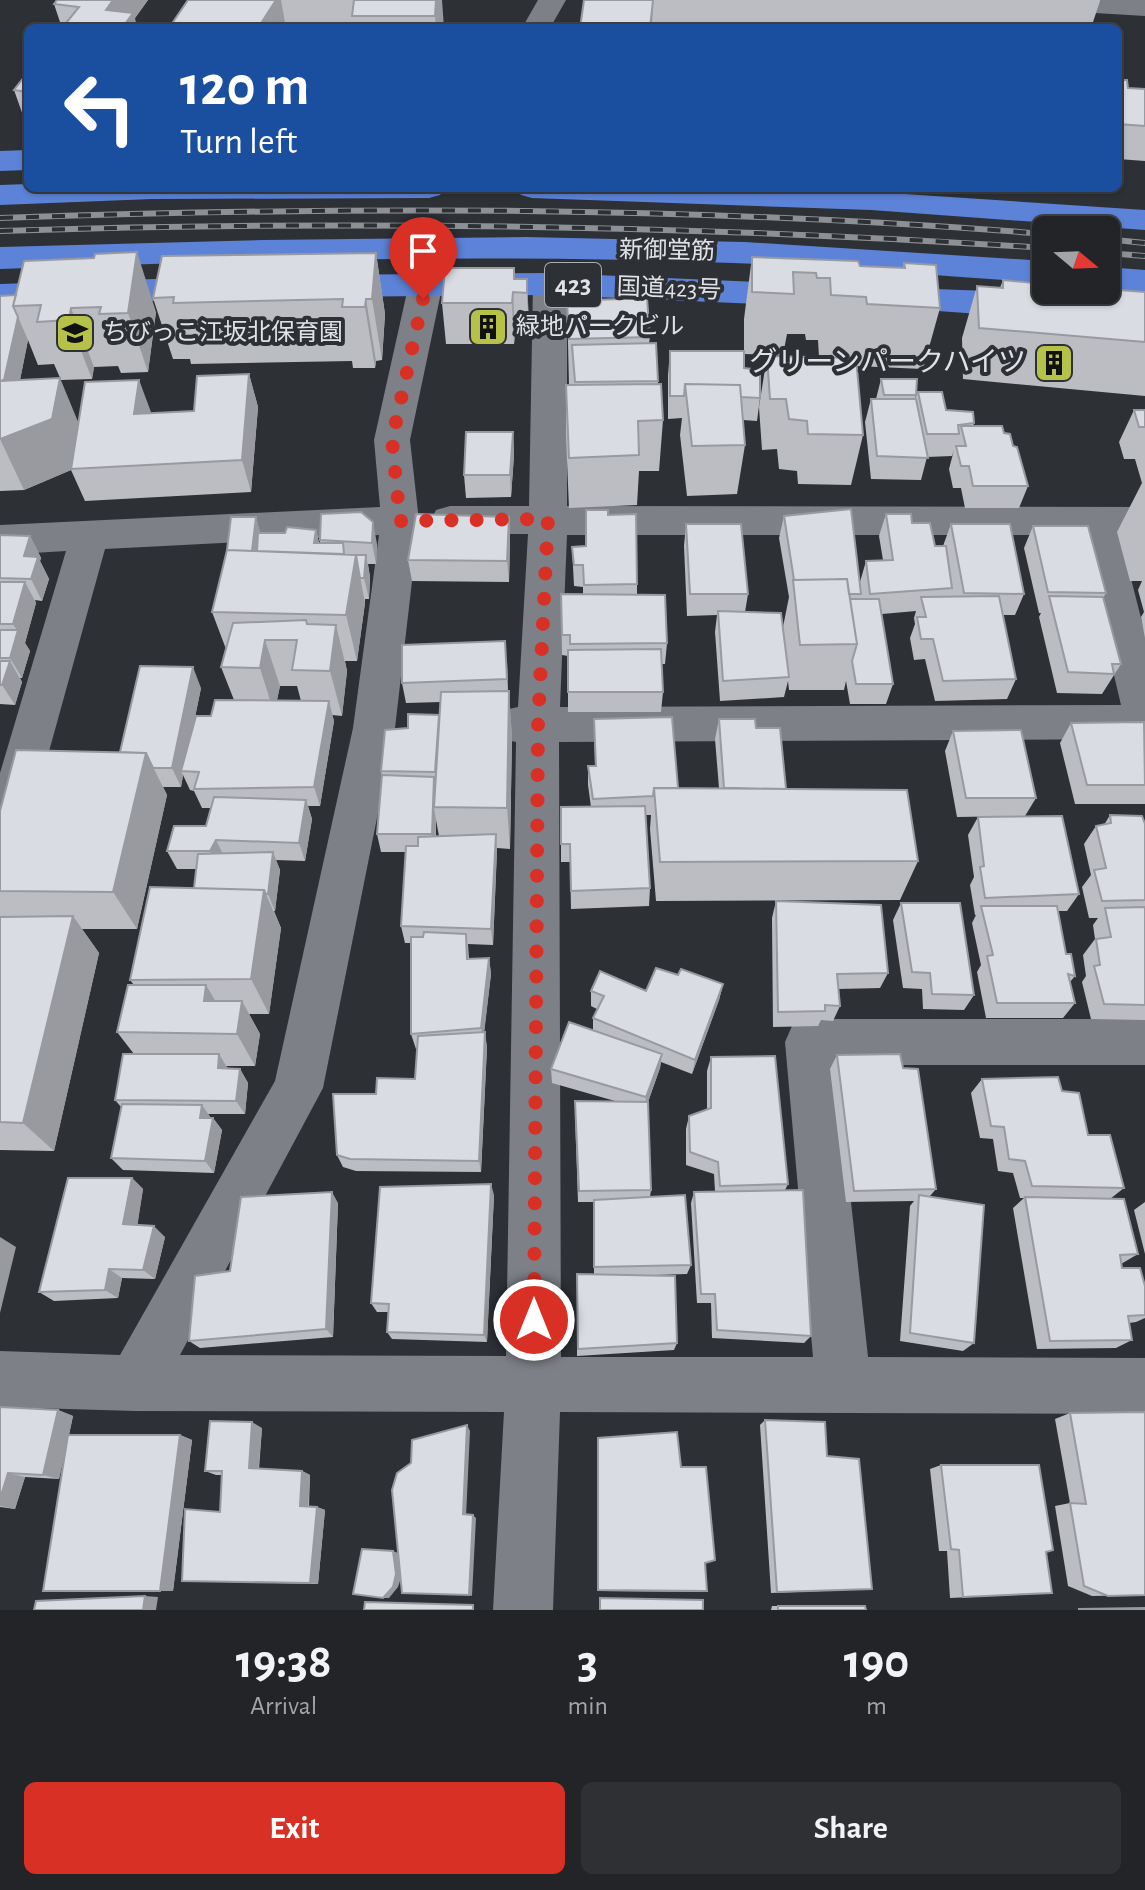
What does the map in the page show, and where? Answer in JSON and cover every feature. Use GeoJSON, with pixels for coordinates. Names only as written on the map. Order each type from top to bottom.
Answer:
{"type":"FeatureCollection","features":[{"type":"Feature","properties":{"kind":"highway"},"geometry":{"type":"LineString","coordinates":[[0,161],[24,160]]}},
{"type":"Feature","properties":{"kind":"highway"},"geometry":{"type":"LineString","coordinates":[[0,195],[76,192]]}},
{"type":"Feature","properties":{"kind":"highway"},"geometry":{"type":"LineString","coordinates":[[645,192],[871,200],[1145,220]]}},
{"type":"Feature","properties":{"kind":"highway","name":"新御堂筋"},"geometry":{"type":"LineString","coordinates":[[0,258],[136,253],[559,249],[810,256],[1032,271]]}},
{"type":"Feature","properties":{"kind":"highway"},"geometry":{"type":"LineString","coordinates":[[1120,279],[1145,281]]}},
{"type":"Feature","properties":{"kind":"highway","name":"国道423号"},"geometry":{"type":"LineString","coordinates":[[289,287],[426,283],[550,284],[989,302],[1145,315]]}},
{"type":"Feature","properties":{"kind":"highway"},"geometry":{"type":"LineString","coordinates":[[0,295],[243,288]]}},
{"type":"Feature","properties":{"kind":"street"},"geometry":{"type":"LineString","coordinates":[[538,24],[552,0]]}},
{"type":"Feature","properties":{"kind":"street"},"geometry":{"type":"LineString","coordinates":[[1013,0],[1145,8]]}},
{"type":"Feature","properties":{"kind":"street"},"geometry":{"type":"LineString","coordinates":[[135,1383],[298,1088],[374,728],[400,521],[392,440],[426,283]]}},
{"type":"Feature","properties":{"kind":"street"},"geometry":{"type":"LineString","coordinates":[[523,1610],[533,1383],[538,725],[548,519],[550,284]]}},
{"type":"Feature","properties":{"kind":"street"},"geometry":{"type":"LineString","coordinates":[[0,540],[400,521],[1145,521]]}},
{"type":"Feature","properties":{"kind":"street"},"geometry":{"type":"LineString","coordinates":[[463,726],[1145,720],[1097,521]]}},
{"type":"Feature","properties":{"kind":"street"},"geometry":{"type":"LineString","coordinates":[[0,849],[17,727],[90,535]]}},
{"type":"Feature","properties":{"kind":"street"},"geometry":{"type":"LineString","coordinates":[[374,728],[419,727]]}},
{"type":"Feature","properties":{"kind":"street"},"geometry":{"type":"LineString","coordinates":[[843,1385],[809,1042],[1145,1042]]}},
{"type":"Feature","properties":{"kind":"street"},"geometry":{"type":"LineString","coordinates":[[0,1379],[135,1383],[1145,1386]]}},
{"type":"Feature","properties":{"kind":"building"},"geometry":{"type":"Polygon","coordinates":[[[57,0],[113,0],[106,10],[133,13],[125,24],[65,24],[79,7],[54,4],[57,0]]]}},
{"type":"Feature","properties":{"kind":"building"},"geometry":{"type":"Polygon","coordinates":[[[188,0],[276,0],[261,24],[172,24],[188,0]]]}},
{"type":"Feature","properties":{"kind":"building"},"geometry":{"type":"Polygon","coordinates":[[[354,0],[436,0],[435,16],[352,16],[354,0]]]}},
{"type":"Feature","properties":{"kind":"building"},"geometry":{"type":"Polygon","coordinates":[[[584,0],[653,0],[650,24],[581,24],[584,0]]]}},
{"type":"Feature","properties":{"kind":"building"},"geometry":{"type":"Polygon","coordinates":[[[24,77],[24,91],[14,90],[24,77]]]}},
{"type":"Feature","properties":{"kind":"building"},"geometry":{"type":"Polygon","coordinates":[[[1122,80],[1127,80],[1128,88],[1145,89],[1145,126],[1122,124],[1122,80]]]}},
{"type":"Feature","properties":{"kind":"building"},"geometry":{"type":"Polygon","coordinates":[[[137,252],[128,313],[99,314],[101,307],[71,308],[69,320],[37,322],[41,305],[13,306],[24,261],[94,258],[95,254],[137,252]]]}},
{"type":"Feature","properties":{"kind":"building"},"geometry":{"type":"Polygon","coordinates":[[[376,253],[372,299],[366,299],[365,307],[342,307],[343,299],[173,303],[174,297],[153,298],[162,256],[376,253]]]}},
{"type":"Feature","properties":{"kind":"building"},"geometry":{"type":"Polygon","coordinates":[[[752,257],[858,261],[860,266],[905,268],[904,263],[936,265],[940,308],[867,304],[866,297],[831,295],[830,278],[817,278],[816,273],[793,272],[794,294],[752,292],[752,257]]]}},
{"type":"Feature","properties":{"kind":"building"},"geometry":{"type":"Polygon","coordinates":[[[445,268],[514,268],[514,279],[527,279],[527,293],[513,292],[512,303],[442,303],[445,268]]]}},
{"type":"Feature","properties":{"kind":"building"},"geometry":{"type":"Polygon","coordinates":[[[1003,280],[1032,283],[1032,304],[1120,304],[1120,290],[1145,292],[1145,342],[979,328],[977,286],[1003,288],[1003,280]]]}},
{"type":"Feature","properties":{"kind":"building"},"geometry":{"type":"Polygon","coordinates":[[[16,295],[13,306],[18,317],[4,380],[0,381],[0,296],[16,295]]]}},
{"type":"Feature","properties":{"kind":"building"},"geometry":{"type":"Polygon","coordinates":[[[647,298],[650,337],[569,339],[567,301],[647,298]]]}},
{"type":"Feature","properties":{"kind":"building"},"geometry":{"type":"Polygon","coordinates":[[[656,343],[658,381],[575,382],[572,345],[656,343]]]}},
{"type":"Feature","properties":{"kind":"building"},"geometry":{"type":"Polygon","coordinates":[[[670,351],[744,351],[744,368],[760,370],[760,398],[741,397],[740,385],[685,384],[684,396],[670,396],[670,351]]]}},
{"type":"Feature","properties":{"kind":"building"},"geometry":{"type":"Polygon","coordinates":[[[767,356],[856,358],[863,435],[808,434],[807,421],[789,419],[786,399],[770,399],[767,356]]]}},
{"type":"Feature","properties":{"kind":"building"},"geometry":{"type":"Polygon","coordinates":[[[249,374],[242,460],[71,469],[85,382],[139,380],[134,414],[194,411],[197,376],[249,374]]]}},
{"type":"Feature","properties":{"kind":"building"},"geometry":{"type":"Polygon","coordinates":[[[60,378],[52,419],[0,439],[0,381],[60,378]]]}},
{"type":"Feature","properties":{"kind":"building"},"geometry":{"type":"Polygon","coordinates":[[[881,379],[917,379],[916,395],[884,395],[881,379]]]}},
{"type":"Feature","properties":{"kind":"building"},"geometry":{"type":"Polygon","coordinates":[[[661,384],[663,420],[638,421],[639,455],[569,458],[566,385],[661,384]]]}},
{"type":"Feature","properties":{"kind":"building"},"geometry":{"type":"Polygon","coordinates":[[[685,384],[740,385],[745,445],[692,446],[685,384]]]}},
{"type":"Feature","properties":{"kind":"building"},"geometry":{"type":"Polygon","coordinates":[[[918,392],[942,392],[946,410],[973,412],[974,423],[958,425],[959,434],[927,434],[918,392]]]}},
{"type":"Feature","properties":{"kind":"building"},"geometry":{"type":"Polygon","coordinates":[[[871,399],[916,399],[928,458],[877,456],[871,399]]]}},
{"type":"Feature","properties":{"kind":"building"},"geometry":{"type":"Polygon","coordinates":[[[1134,410],[1145,410],[1145,427],[1139,427],[1134,410]]]}},
{"type":"Feature","properties":{"kind":"building"},"geometry":{"type":"Polygon","coordinates":[[[961,426],[1002,426],[1004,433],[1010,434],[1013,446],[1017,447],[1028,486],[973,486],[969,466],[961,466],[956,446],[966,446],[961,426]]]}},
{"type":"Feature","properties":{"kind":"building"},"geometry":{"type":"Polygon","coordinates":[[[466,432],[513,432],[510,475],[464,475],[466,432]]]}},
{"type":"Feature","properties":{"kind":"building"},"geometry":{"type":"Polygon","coordinates":[[[851,509],[861,594],[849,594],[847,579],[794,580],[784,516],[851,509]]]}},
{"type":"Feature","properties":{"kind":"building"},"geometry":{"type":"Polygon","coordinates":[[[586,510],[608,510],[608,515],[636,514],[637,584],[584,585],[583,565],[574,565],[572,547],[586,546],[586,510]]]}},
{"type":"Feature","properties":{"kind":"building"},"geometry":{"type":"Polygon","coordinates":[[[361,512],[373,522],[372,543],[320,540],[321,514],[361,512]]]}},
{"type":"Feature","properties":{"kind":"building"},"geometry":{"type":"Polygon","coordinates":[[[416,514],[509,517],[507,561],[408,560],[416,514]]]}},
{"type":"Feature","properties":{"kind":"building"},"geometry":{"type":"Polygon","coordinates":[[[886,514],[911,514],[912,523],[930,523],[935,546],[946,546],[952,588],[870,594],[866,561],[893,560],[886,514]]]}},
{"type":"Feature","properties":{"kind":"building"},"geometry":{"type":"Polygon","coordinates":[[[231,517],[256,517],[252,551],[227,550],[231,517]]]}},
{"type":"Feature","properties":{"kind":"building"},"geometry":{"type":"Polygon","coordinates":[[[686,524],[741,524],[748,594],[690,594],[686,524]]]}},
{"type":"Feature","properties":{"kind":"building"},"geometry":{"type":"Polygon","coordinates":[[[951,524],[1010,524],[1024,594],[964,593],[951,524]]]}},
{"type":"Feature","properties":{"kind":"building"},"geometry":{"type":"Polygon","coordinates":[[[1033,526],[1088,526],[1106,593],[1048,592],[1033,526]]]}},
{"type":"Feature","properties":{"kind":"building"},"geometry":{"type":"Polygon","coordinates":[[[287,527],[316,530],[314,543],[343,543],[344,554],[257,551],[258,533],[285,533],[287,527]]]}},
{"type":"Feature","properties":{"kind":"building"},"geometry":{"type":"Polygon","coordinates":[[[0,535],[30,536],[24,556],[38,557],[31,579],[0,578],[0,535]]]}},
{"type":"Feature","properties":{"kind":"building"},"geometry":{"type":"Polygon","coordinates":[[[227,550],[356,555],[346,615],[212,612],[227,550]]]}},
{"type":"Feature","properties":{"kind":"building"},"geometry":{"type":"Polygon","coordinates":[[[356,555],[366,555],[364,578],[360,578],[356,555]]]}},
{"type":"Feature","properties":{"kind":"building"},"geometry":{"type":"Polygon","coordinates":[[[847,579],[857,644],[800,645],[793,580],[847,579]]]}},
{"type":"Feature","properties":{"kind":"building"},"geometry":{"type":"Polygon","coordinates":[[[0,582],[25,582],[13,624],[0,624],[0,582]]]}},
{"type":"Feature","properties":{"kind":"building"},"geometry":{"type":"Polygon","coordinates":[[[561,594],[665,595],[667,643],[570,644],[570,635],[562,635],[561,594]]]}},
{"type":"Feature","properties":{"kind":"building"},"geometry":{"type":"Polygon","coordinates":[[[999,596],[1016,679],[943,681],[933,639],[921,639],[917,617],[926,617],[921,597],[999,596]]]}},
{"type":"Feature","properties":{"kind":"building"},"geometry":{"type":"Polygon","coordinates":[[[1049,596],[1103,597],[1121,664],[1112,664],[1114,674],[1068,672],[1049,596]]]}},
{"type":"Feature","properties":{"kind":"building"},"geometry":{"type":"Polygon","coordinates":[[[850,599],[879,599],[893,684],[856,684],[852,661],[857,644],[850,599]]]}},
{"type":"Feature","properties":{"kind":"building"},"geometry":{"type":"Polygon","coordinates":[[[718,611],[781,613],[789,677],[723,681],[718,611]]]}},
{"type":"Feature","properties":{"kind":"building"},"geometry":{"type":"Polygon","coordinates":[[[306,620],[307,624],[336,625],[330,671],[292,670],[297,640],[265,640],[260,668],[221,667],[233,623],[306,620]]]}},
{"type":"Feature","properties":{"kind":"building"},"geometry":{"type":"Polygon","coordinates":[[[0,630],[18,630],[10,658],[0,658],[0,630]]]}},
{"type":"Feature","properties":{"kind":"building"},"geometry":{"type":"Polygon","coordinates":[[[505,641],[507,679],[402,683],[402,645],[505,641]]]}},
{"type":"Feature","properties":{"kind":"building"},"geometry":{"type":"Polygon","coordinates":[[[661,649],[663,692],[568,692],[568,650],[661,649]]]}},
{"type":"Feature","properties":{"kind":"building"},"geometry":{"type":"Polygon","coordinates":[[[0,661],[10,661],[2,685],[0,685],[0,661]]]}},
{"type":"Feature","properties":{"kind":"building"},"geometry":{"type":"Polygon","coordinates":[[[140,666],[193,667],[172,768],[153,768],[146,753],[120,752],[140,666]]]}},
{"type":"Feature","properties":{"kind":"building"},"geometry":{"type":"Polygon","coordinates":[[[509,691],[507,808],[434,807],[441,692],[509,691]]]}},
{"type":"Feature","properties":{"kind":"building"},"geometry":{"type":"Polygon","coordinates":[[[215,700],[329,701],[314,787],[194,789],[199,772],[181,771],[196,716],[211,716],[215,700]]]}},
{"type":"Feature","properties":{"kind":"building"},"geometry":{"type":"Polygon","coordinates":[[[408,714],[439,715],[435,772],[381,771],[385,730],[408,728],[408,714]]]}},
{"type":"Feature","properties":{"kind":"building"},"geometry":{"type":"Polygon","coordinates":[[[672,717],[678,788],[654,788],[653,796],[593,799],[588,766],[596,766],[594,719],[672,717]]]}},
{"type":"Feature","properties":{"kind":"building"},"geometry":{"type":"Polygon","coordinates":[[[719,719],[755,719],[756,728],[780,728],[786,789],[724,788],[719,719]]]}},
{"type":"Feature","properties":{"kind":"building"},"geometry":{"type":"Polygon","coordinates":[[[1144,722],[1145,785],[1087,785],[1071,723],[1144,722]]]}},
{"type":"Feature","properties":{"kind":"building"},"geometry":{"type":"Polygon","coordinates":[[[1021,730],[1036,798],[966,798],[953,731],[1021,730]]]}},
{"type":"Feature","properties":{"kind":"building"},"geometry":{"type":"Polygon","coordinates":[[[16,750],[146,753],[113,892],[0,891],[0,811],[16,750]]]}},
{"type":"Feature","properties":{"kind":"building"},"geometry":{"type":"Polygon","coordinates":[[[382,775],[434,777],[432,834],[377,834],[382,775]]]}},
{"type":"Feature","properties":{"kind":"building"},"geometry":{"type":"Polygon","coordinates":[[[654,788],[907,790],[918,861],[660,862],[654,788]]]}},
{"type":"Feature","properties":{"kind":"building"},"geometry":{"type":"Polygon","coordinates":[[[214,797],[306,800],[299,843],[216,840],[210,851],[167,851],[174,826],[206,826],[214,797]]]}},
{"type":"Feature","properties":{"kind":"building"},"geometry":{"type":"Polygon","coordinates":[[[645,806],[650,888],[571,891],[570,844],[561,844],[561,807],[645,806]]]}},
{"type":"Feature","properties":{"kind":"building"},"geometry":{"type":"Polygon","coordinates":[[[1110,815],[1142,816],[1145,824],[1145,900],[1102,901],[1094,870],[1106,868],[1096,826],[1111,823],[1110,815]]]}},
{"type":"Feature","properties":{"kind":"building"},"geometry":{"type":"Polygon","coordinates":[[[1062,816],[1079,894],[985,898],[978,817],[1062,816]]]}},
{"type":"Feature","properties":{"kind":"building"},"geometry":{"type":"Polygon","coordinates":[[[496,834],[491,929],[401,926],[406,846],[418,846],[418,837],[496,834]]]}},
{"type":"Feature","properties":{"kind":"building"},"geometry":{"type":"Polygon","coordinates":[[[273,852],[268,894],[264,890],[194,888],[198,854],[273,852]]]}},
{"type":"Feature","properties":{"kind":"building"},"geometry":{"type":"Polygon","coordinates":[[[150,887],[264,890],[251,979],[130,980],[150,887]]]}},
{"type":"Feature","properties":{"kind":"building"},"geometry":{"type":"Polygon","coordinates":[[[776,901],[881,905],[888,973],[837,974],[840,1006],[825,1005],[825,1011],[778,1012],[776,901]]]}},
{"type":"Feature","properties":{"kind":"building"},"geometry":{"type":"Polygon","coordinates":[[[901,903],[960,903],[974,995],[932,994],[930,973],[912,972],[901,903]]]}},
{"type":"Feature","properties":{"kind":"building"},"geometry":{"type":"Polygon","coordinates":[[[981,906],[1057,906],[1066,954],[1071,954],[1075,976],[1068,974],[1075,1003],[997,1003],[987,956],[993,955],[981,906]]]}},
{"type":"Feature","properties":{"kind":"building"},"geometry":{"type":"Polygon","coordinates":[[[1145,907],[1145,1005],[1104,1004],[1094,966],[1100,965],[1096,939],[1111,937],[1105,908],[1145,907]]]}},
{"type":"Feature","properties":{"kind":"building"},"geometry":{"type":"Polygon","coordinates":[[[73,916],[23,1123],[0,1122],[0,917],[73,916]]]}},
{"type":"Feature","properties":{"kind":"building"},"geometry":{"type":"Polygon","coordinates":[[[424,932],[466,934],[467,959],[489,958],[481,1028],[411,1034],[411,937],[423,937],[424,932]]]}},
{"type":"Feature","properties":{"kind":"building"},"geometry":{"type":"Polygon","coordinates":[[[656,968],[678,975],[681,969],[723,984],[695,1060],[593,1018],[604,996],[591,991],[600,971],[646,991],[656,968]]]}},
{"type":"Feature","properties":{"kind":"building"},"geometry":{"type":"Polygon","coordinates":[[[128,985],[206,985],[204,1001],[242,1001],[237,1034],[117,1032],[128,985]]]}},
{"type":"Feature","properties":{"kind":"building"},"geometry":{"type":"Polygon","coordinates":[[[569,1022],[662,1054],[646,1097],[551,1069],[569,1022]]]}},
{"type":"Feature","properties":{"kind":"building"},"geometry":{"type":"Polygon","coordinates":[[[485,1032],[479,1161],[350,1159],[337,1155],[333,1094],[376,1094],[377,1078],[415,1079],[418,1036],[485,1032]]]}},
{"type":"Feature","properties":{"kind":"building"},"geometry":{"type":"Polygon","coordinates":[[[123,1054],[219,1054],[218,1068],[240,1069],[236,1101],[115,1100],[123,1054]]]}},
{"type":"Feature","properties":{"kind":"building"},"geometry":{"type":"Polygon","coordinates":[[[900,1054],[903,1068],[918,1069],[936,1189],[854,1191],[837,1055],[900,1054]]]}},
{"type":"Feature","properties":{"kind":"building"},"geometry":{"type":"Polygon","coordinates":[[[775,1056],[788,1184],[720,1186],[718,1162],[690,1152],[689,1116],[711,1108],[711,1057],[775,1056]]]}},
{"type":"Feature","properties":{"kind":"building"},"geometry":{"type":"Polygon","coordinates":[[[1058,1077],[1062,1091],[1079,1093],[1088,1135],[1110,1135],[1124,1188],[1032,1186],[1025,1161],[1009,1159],[1004,1127],[991,1126],[982,1079],[1058,1077]]]}},
{"type":"Feature","properties":{"kind":"building"},"geometry":{"type":"Polygon","coordinates":[[[575,1101],[648,1102],[651,1190],[579,1191],[575,1101]]]}},
{"type":"Feature","properties":{"kind":"building"},"geometry":{"type":"Polygon","coordinates":[[[122,1104],[202,1105],[200,1118],[213,1118],[205,1161],[111,1158],[122,1104]]]}},
{"type":"Feature","properties":{"kind":"building"},"geometry":{"type":"Polygon","coordinates":[[[68,1178],[132,1178],[123,1224],[154,1226],[143,1270],[109,1269],[105,1290],[39,1292],[68,1178]]]}},
{"type":"Feature","properties":{"kind":"building"},"geometry":{"type":"Polygon","coordinates":[[[491,1184],[484,1335],[387,1332],[389,1304],[371,1303],[380,1187],[491,1184]]]}},
{"type":"Feature","properties":{"kind":"building"},"geometry":{"type":"Polygon","coordinates":[[[803,1190],[811,1336],[717,1330],[715,1294],[701,1294],[694,1192],[803,1190]]]}},
{"type":"Feature","properties":{"kind":"building"},"geometry":{"type":"Polygon","coordinates":[[[332,1192],[326,1329],[189,1341],[195,1276],[230,1271],[241,1197],[332,1192]]]}},
{"type":"Feature","properties":{"kind":"building"},"geometry":{"type":"Polygon","coordinates":[[[685,1195],[691,1265],[594,1267],[594,1200],[685,1195]]]}},
{"type":"Feature","properties":{"kind":"building"},"geometry":{"type":"Polygon","coordinates":[[[919,1195],[984,1205],[974,1343],[910,1333],[919,1195]]]}},
{"type":"Feature","properties":{"kind":"building"},"geometry":{"type":"Polygon","coordinates":[[[1025,1197],[1124,1199],[1138,1254],[1120,1255],[1122,1268],[1140,1268],[1145,1286],[1145,1315],[1128,1316],[1132,1340],[1050,1341],[1025,1197]]]}},
{"type":"Feature","properties":{"kind":"building"},"geometry":{"type":"Polygon","coordinates":[[[577,1274],[675,1276],[677,1343],[578,1349],[577,1274]]]}},
{"type":"Feature","properties":{"kind":"building"},"geometry":{"type":"Polygon","coordinates":[[[0,1407],[58,1410],[43,1475],[8,1473],[0,1499],[0,1407]]]}},
{"type":"Feature","properties":{"kind":"building"},"geometry":{"type":"Polygon","coordinates":[[[1145,1412],[1145,1595],[1108,1596],[1084,1586],[1070,1503],[1086,1504],[1070,1413],[1145,1412]]]}},
{"type":"Feature","properties":{"kind":"building"},"geometry":{"type":"Polygon","coordinates":[[[765,1420],[825,1422],[827,1456],[859,1459],[872,1589],[777,1592],[765,1420]]]}},
{"type":"Feature","properties":{"kind":"building"},"geometry":{"type":"Polygon","coordinates":[[[210,1421],[252,1422],[249,1468],[302,1471],[300,1506],[317,1507],[310,1583],[182,1581],[185,1509],[220,1512],[222,1471],[205,1471],[210,1421]]]}},
{"type":"Feature","properties":{"kind":"building"},"geometry":{"type":"Polygon","coordinates":[[[467,1425],[463,1514],[473,1515],[469,1595],[402,1593],[392,1490],[397,1473],[411,1463],[412,1440],[467,1425]]]}},
{"type":"Feature","properties":{"kind":"building"},"geometry":{"type":"Polygon","coordinates":[[[677,1432],[681,1467],[706,1467],[715,1560],[705,1563],[707,1591],[598,1590],[598,1438],[677,1432]]]}},
{"type":"Feature","properties":{"kind":"building"},"geometry":{"type":"Polygon","coordinates":[[[68,1435],[180,1435],[160,1591],[43,1591],[68,1435]]]}},
{"type":"Feature","properties":{"kind":"building"},"geometry":{"type":"Polygon","coordinates":[[[941,1465],[1039,1465],[1053,1550],[1046,1552],[1052,1593],[963,1597],[959,1550],[951,1549],[941,1465]]]}},
{"type":"Feature","properties":{"kind":"building"},"geometry":{"type":"Polygon","coordinates":[[[362,1549],[393,1551],[396,1574],[393,1587],[383,1598],[353,1594],[362,1549]]]}},
{"type":"Feature","properties":{"kind":"building"},"geometry":{"type":"Polygon","coordinates":[[[145,1596],[143,1610],[34,1610],[36,1601],[145,1596]]]}},
{"type":"Feature","properties":{"kind":"building"},"geometry":{"type":"Polygon","coordinates":[[[600,1598],[703,1600],[703,1610],[600,1610],[600,1598]]]}},
{"type":"Feature","properties":{"kind":"building"},"geometry":{"type":"Polygon","coordinates":[[[365,1602],[473,1605],[473,1610],[364,1610],[365,1602]]]}},
{"type":"Feature","properties":{"kind":"building"},"geometry":{"type":"Polygon","coordinates":[[[778,1606],[865,1606],[866,1610],[778,1610],[778,1606]]]}},
{"type":"Feature","properties":{"kind":"building"},"geometry":{"type":"Polygon","coordinates":[[[1145,1608],[1145,1610],[1078,1609],[1145,1608]]]}},
{"type":"Feature","properties":{"kind":"railway"},"geometry":{"type":"LineString","coordinates":[[0,218],[393,210],[523,211],[785,218],[1032,233]]}},
{"type":"Feature","properties":{"kind":"railway"},"geometry":{"type":"LineString","coordinates":[[0,231],[392,225],[523,227],[784,234],[1032,247]]}},
{"type":"Feature","properties":{"kind":"railway"},"geometry":{"type":"LineString","coordinates":[[1120,240],[1145,243]]}},
{"type":"Feature","properties":{"kind":"railway"},"geometry":{"type":"LineString","coordinates":[[1120,254],[1145,256]]}},
{"type":"Feature","properties":{"kind":"place","name":"緑地パークビル"},"geometry":{"type":"Point","coordinates":[488,327]}},
{"type":"Feature","properties":{"kind":"place","name":"ちびっこ江坂北保育園"},"geometry":{"type":"Point","coordinates":[75,333]}},
{"type":"Feature","properties":{"kind":"place","name":"グリーンパークハイツ"},"geometry":{"type":"Point","coordinates":[1054,363]}},
{"type":"Feature","properties":{"kind":"route"},"geometry":{"type":"LineString","coordinates":[[423,299],[392,440],[400,521],[548,519],[538,725],[534,1320]]}}]}
